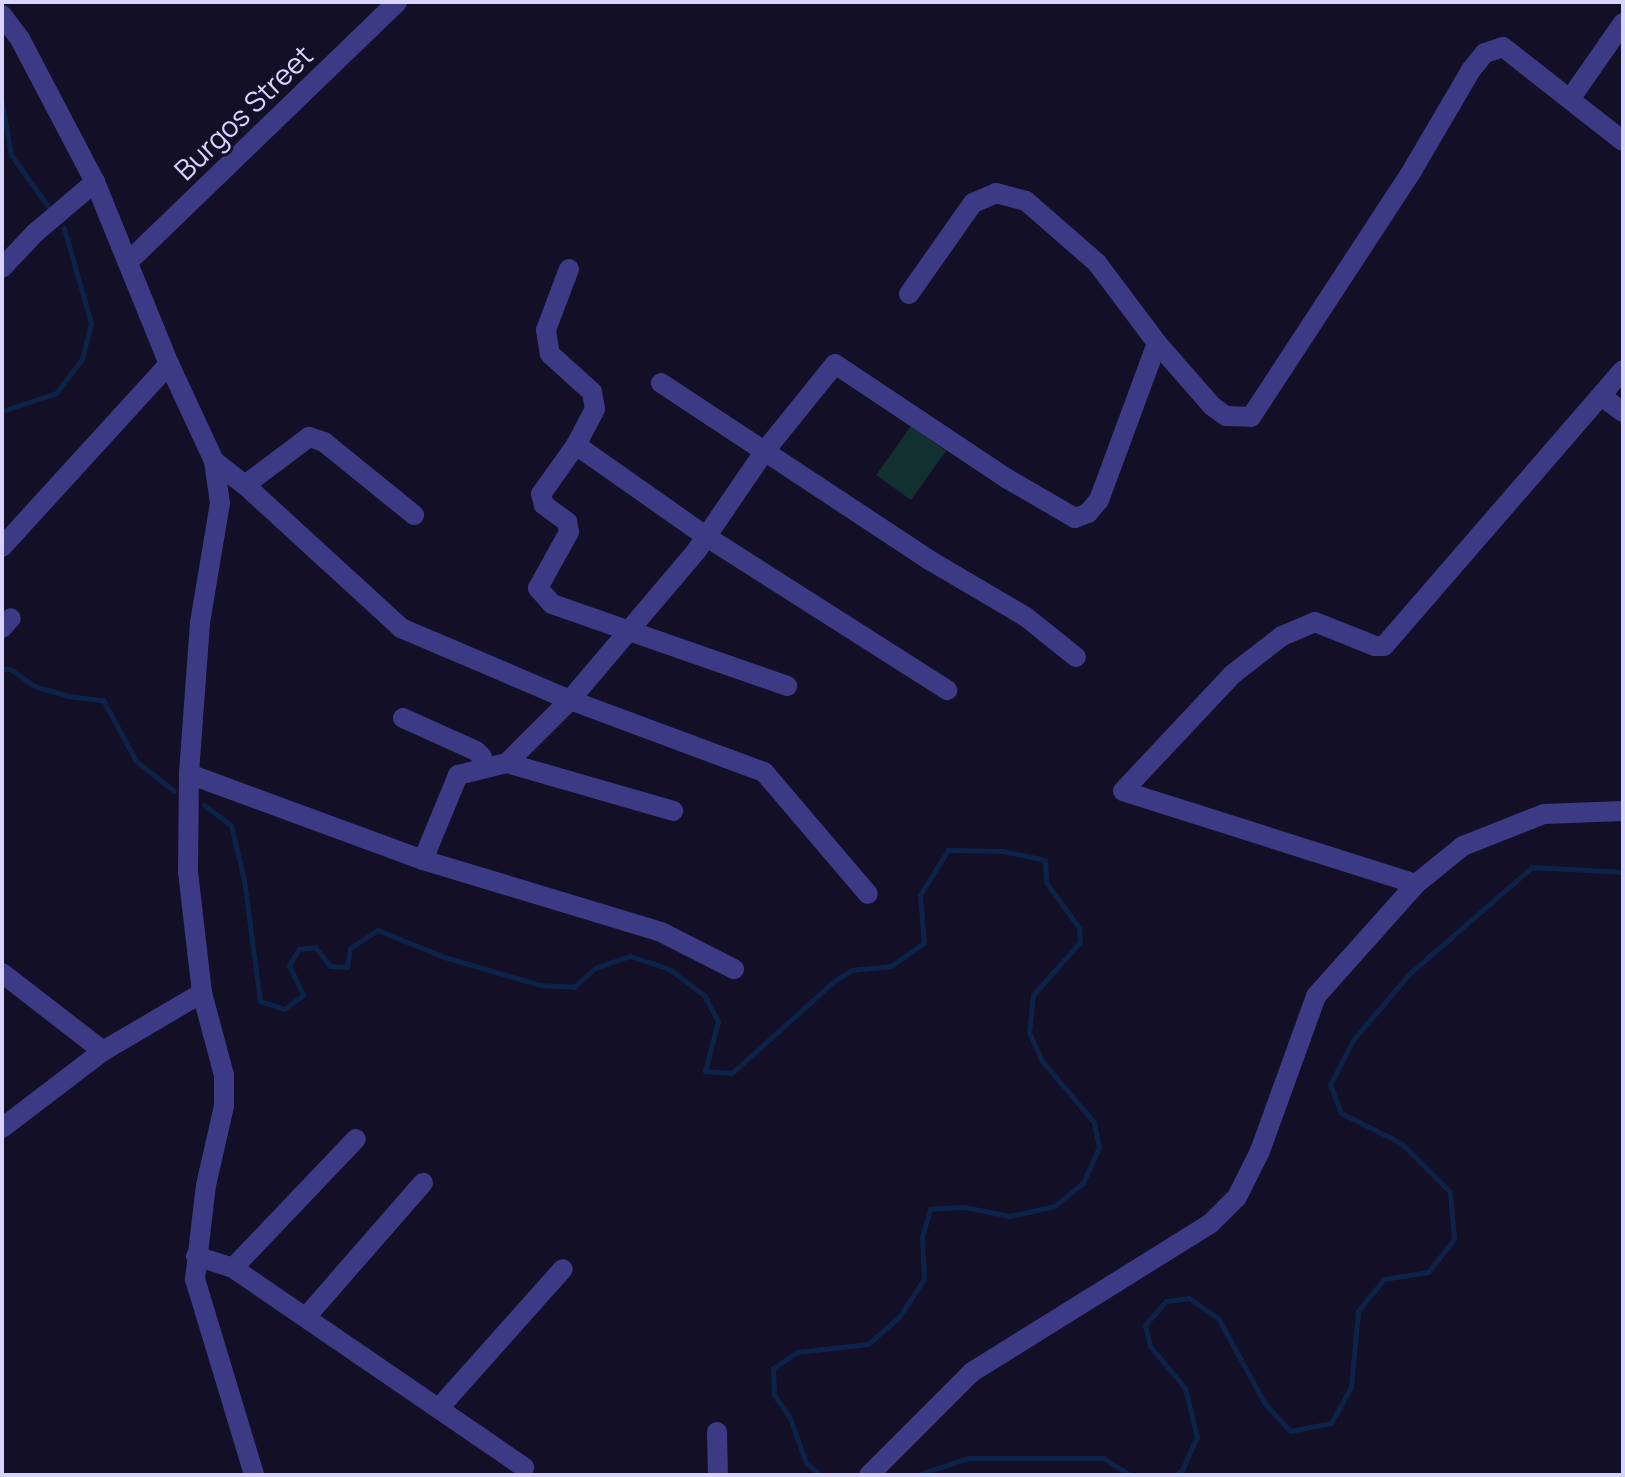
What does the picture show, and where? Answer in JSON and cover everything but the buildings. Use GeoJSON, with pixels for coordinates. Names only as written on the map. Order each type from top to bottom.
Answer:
{"type":"FeatureCollection","features":[{"type":"Feature","properties":{"kind":"street","name":"Burgos Street"},"geometry":{"type":"LineString","coordinates":[[128,262],[397,2]]}},
{"type":"Feature","properties":{"kind":"street"},"geometry":{"type":"LineString","coordinates":[[2,15],[20,39],[95,182],[169,364],[214,461],[220,503],[200,623],[189,774],[188,872],[202,993],[224,1075],[224,1106],[206,1185],[195,1279],[254,1475]]}},
{"type":"Feature","properties":{"kind":"street"},"geometry":{"type":"LineString","coordinates":[[1570,99],[1623,23]]}},
{"type":"Feature","properties":{"kind":"street"},"geometry":{"type":"LineString","coordinates":[[909,294],[973,203],[996,193],[1026,201],[1097,263],[1157,343],[1212,406],[1226,416],[1251,417],[1413,169],[1471,70],[1485,53],[1503,47],[1623,141]]}},
{"type":"Feature","properties":{"kind":"street"},"geometry":{"type":"LineString","coordinates":[[2,268],[35,233],[95,182]]}},
{"type":"Feature","properties":{"kind":"street"},"geometry":{"type":"LineString","coordinates":[[569,269],[546,330],[550,354],[592,392],[595,409],[576,445],[541,494],[544,505],[567,522],[569,532],[538,588],[552,604],[787,686]]}},
{"type":"Feature","properties":{"kind":"street"},"geometry":{"type":"LineString","coordinates":[[507,763],[570,700],[707,537],[764,452],[835,364],[1006,478],[1075,518],[1088,513],[1099,500],[1157,343]]}},
{"type":"Feature","properties":{"kind":"street"},"geometry":{"type":"LineString","coordinates":[[2,547],[169,364]]}},
{"type":"Feature","properties":{"kind":"street"},"geometry":{"type":"LineString","coordinates":[[1416,884],[1123,791],[1233,674],[1282,636],[1315,622],[1375,646],[1384,646],[1623,370]]}},
{"type":"Feature","properties":{"kind":"street"},"geometry":{"type":"LineString","coordinates":[[661,383],[764,452],[1026,617],[1076,657]]}},
{"type":"Feature","properties":{"kind":"street"},"geometry":{"type":"LineString","coordinates":[[1601,396],[1623,412]]}},
{"type":"Feature","properties":{"kind":"street"},"geometry":{"type":"LineString","coordinates":[[245,485],[309,437],[324,442],[414,515]]}},
{"type":"Feature","properties":{"kind":"street"},"geometry":{"type":"LineString","coordinates":[[576,445],[707,537],[947,690]]}},
{"type":"Feature","properties":{"kind":"street"},"geometry":{"type":"LineString","coordinates":[[214,461],[245,485],[401,628],[570,700],[764,772],[868,894]]}},
{"type":"Feature","properties":{"kind":"street"},"geometry":{"type":"LineString","coordinates":[[403,718],[476,751],[482,757],[483,767]]}},
{"type":"Feature","properties":{"kind":"street"},"geometry":{"type":"LineString","coordinates":[[423,860],[458,775],[483,767],[507,763],[673,811]]}},
{"type":"Feature","properties":{"kind":"street"},"geometry":{"type":"LineString","coordinates":[[189,774],[423,860],[661,932],[734,969]]}},
{"type":"Feature","properties":{"kind":"street"},"geometry":{"type":"LineString","coordinates":[[869,1475],[972,1372],[1210,1224],[1237,1197],[1260,1151],[1316,996],[1416,884],[1463,846],[1544,814],[1623,811]]}},
{"type":"Feature","properties":{"kind":"street"},"geometry":{"type":"LineString","coordinates":[[2,973],[103,1051]]}},
{"type":"Feature","properties":{"kind":"street"},"geometry":{"type":"LineString","coordinates":[[2,1128],[103,1051],[202,993]]}},
{"type":"Feature","properties":{"kind":"street"},"geometry":{"type":"LineString","coordinates":[[233,1268],[356,1139]]}},
{"type":"Feature","properties":{"kind":"street"},"geometry":{"type":"LineString","coordinates":[[306,1317],[423,1183]]}},
{"type":"Feature","properties":{"kind":"street"},"geometry":{"type":"LineString","coordinates":[[196,1256],[233,1268],[524,1467]]}},
{"type":"Feature","properties":{"kind":"street"},"geometry":{"type":"LineString","coordinates":[[439,1408],[563,1269]]}},
{"type":"Feature","properties":{"kind":"street"},"geometry":{"type":"LineString","coordinates":[[717,1432],[718,1475]]}},
{"type":"Feature","properties":{"kind":"green space"},"geometry":{"type":"Polygon","coordinates":[[[911,426],[946,451],[911,500],[876,475],[911,426]]]}},
{"type":"Feature","properties":{"kind":"waterway"},"geometry":{"type":"LineString","coordinates":[[2,103],[11,155],[47,205]]}},
{"type":"Feature","properties":{"kind":"waterway"},"geometry":{"type":"LineString","coordinates":[[2,411],[56,393],[82,359],[91,323],[64,228]]}},
{"type":"Feature","properties":{"kind":"waterway"},"geometry":{"type":"LineString","coordinates":[[2,669],[10,669],[34,686],[68,696],[103,700],[136,761],[174,791]]}},
{"type":"Feature","properties":{"kind":"waterway"},"geometry":{"type":"LineString","coordinates":[[204,805],[231,825],[244,880],[260,1001],[284,1009],[303,995],[289,965],[299,949],[315,947],[330,966],[347,967],[350,948],[378,930],[441,956],[540,985],[574,987],[595,968],[630,956],[669,969],[704,995],[718,1021],[705,1071],[732,1073],[834,981],[852,970],[891,966],[924,943],[920,895],[948,850],[1003,851],[1045,860],[1046,882],[1079,928],[1080,942],[1033,995],[1029,1032],[1042,1061],[1094,1122],[1099,1147],[1083,1183],[1055,1206],[1010,1216],[964,1207],[930,1209],[922,1237],[924,1279],[899,1317],[868,1344],[797,1352],[773,1368],[774,1395],[790,1418],[806,1463],[821,1475]]}},
{"type":"Feature","properties":{"kind":"waterway"},"geometry":{"type":"LineString","coordinates":[[1175,1475],[1182,1470],[1197,1437],[1185,1388],[1150,1346],[1145,1325],[1166,1301],[1189,1298],[1218,1318],[1265,1404],[1290,1431],[1331,1423],[1351,1387],[1358,1311],[1384,1279],[1428,1272],[1454,1239],[1450,1192],[1401,1143],[1341,1113],[1330,1085],[1353,1040],[1409,974],[1532,867],[1623,872]]}},
{"type":"Feature","properties":{"kind":"waterway"},"geometry":{"type":"LineString","coordinates":[[917,1475],[968,1458],[1103,1458],[1130,1475]]}}]}
